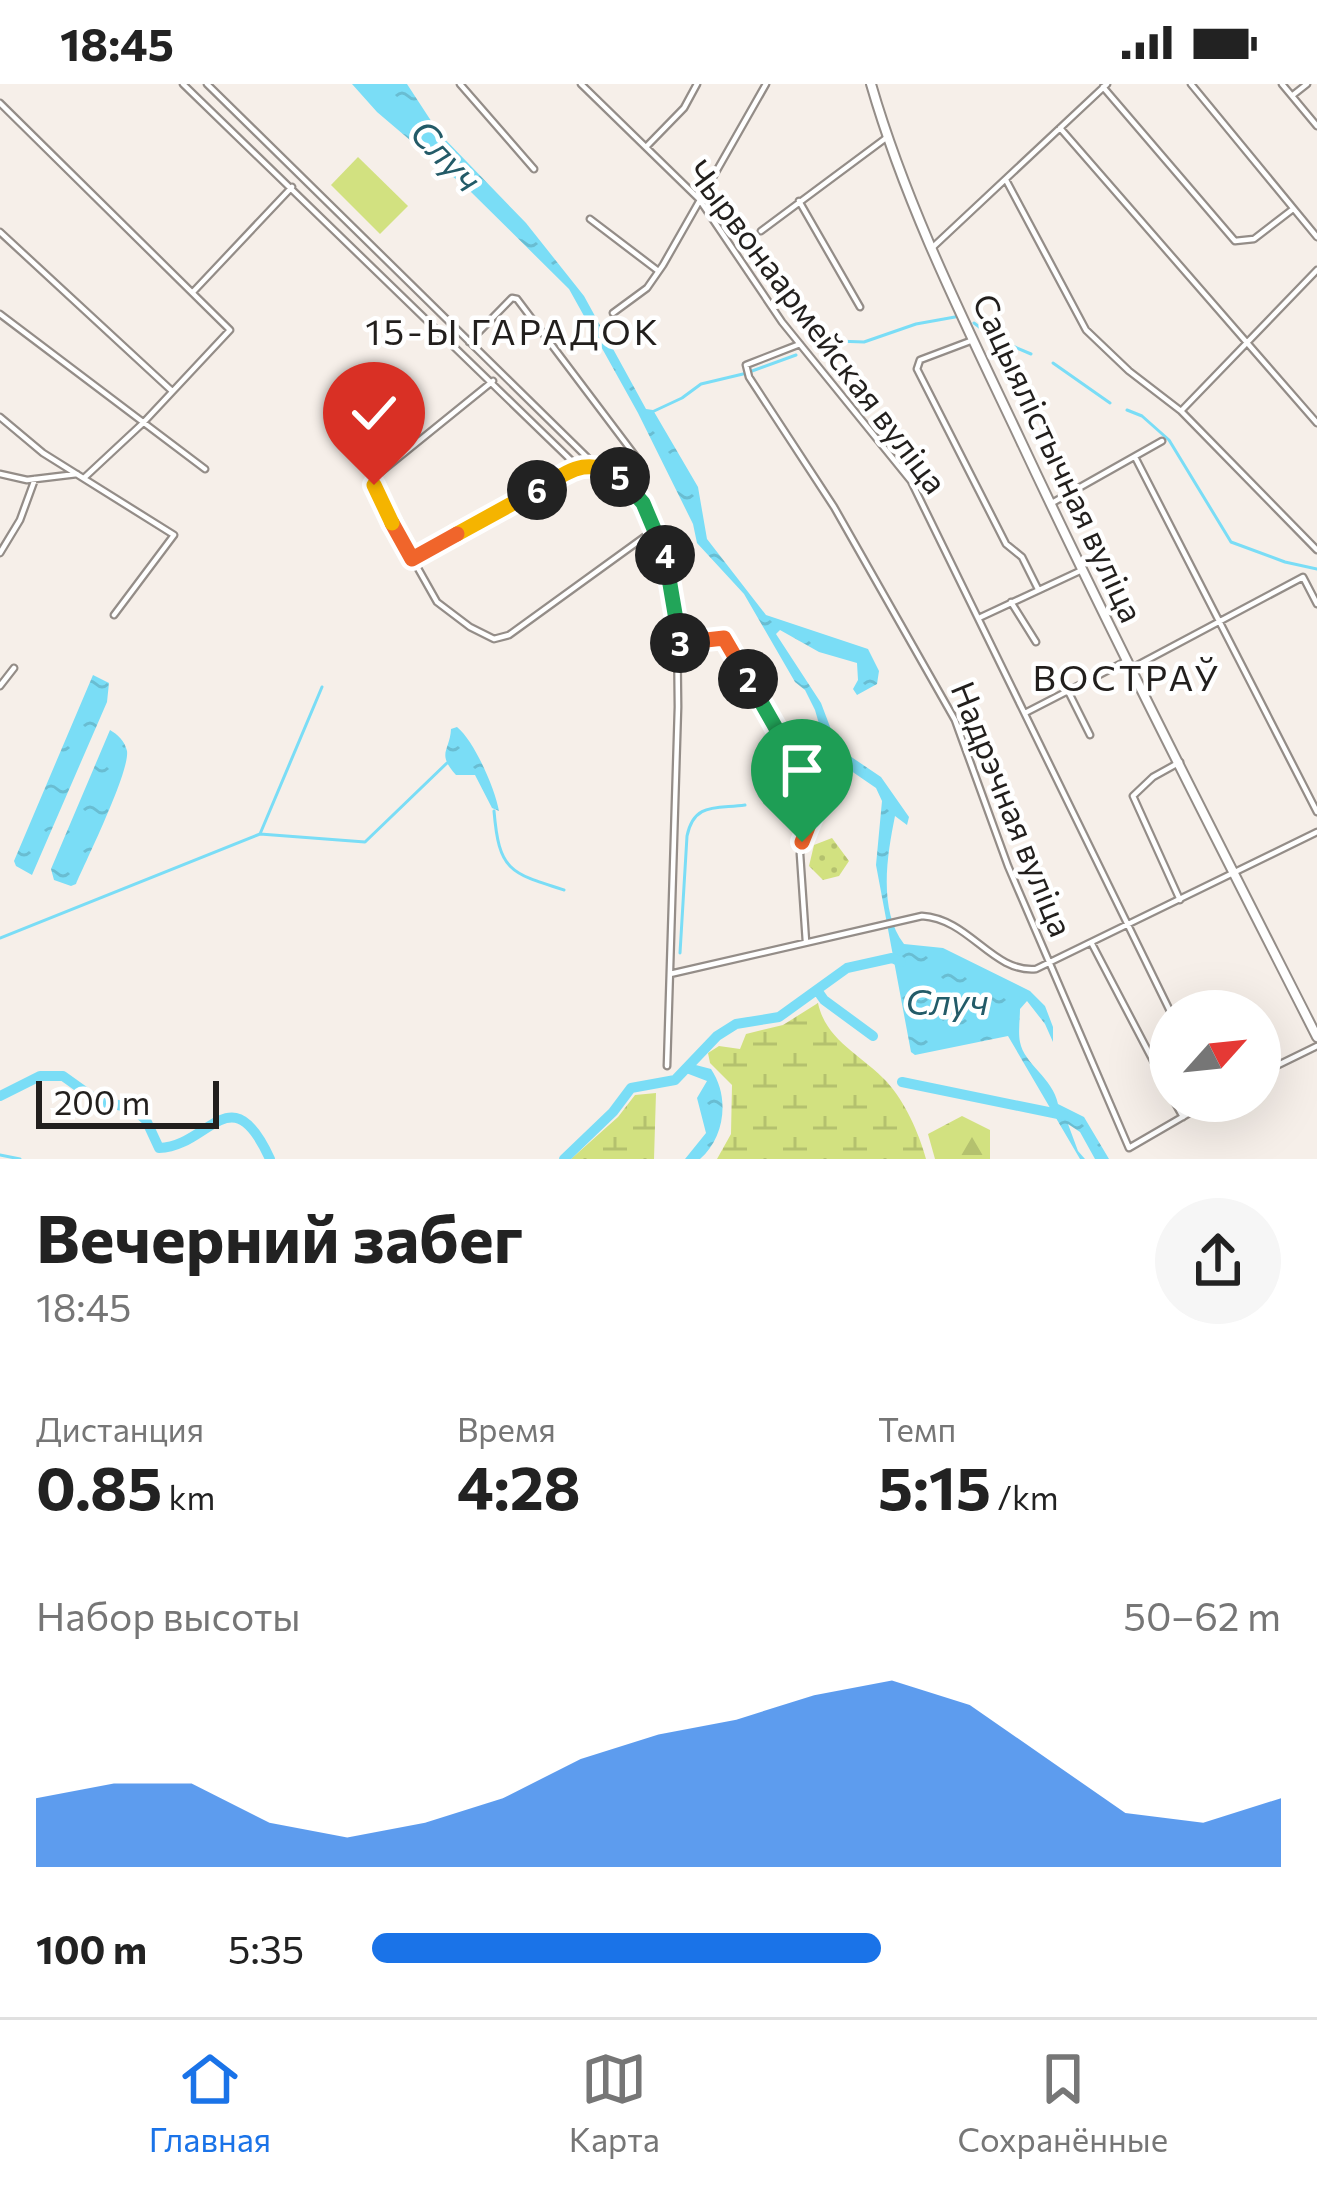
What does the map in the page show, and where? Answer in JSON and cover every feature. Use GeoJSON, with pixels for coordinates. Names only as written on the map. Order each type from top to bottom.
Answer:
{"type":"FeatureCollection","features":[{"type":"Feature","properties":{"kind":"main road","name":"Сацыялістычная вуліца"},"geometry":{"type":"LineString","coordinates":[[871,84],[886,138],[973,340],[1317,1042]]}},
{"type":"Feature","properties":{"kind":"street"},"geometry":{"type":"LineString","coordinates":[[183,84],[578,467]]}},
{"type":"Feature","properties":{"kind":"street"},"geometry":{"type":"LineString","coordinates":[[197,97],[208,84],[595,465],[628,483],[656,529],[673,592],[677,643],[667,1066]]}},
{"type":"Feature","properties":{"kind":"street"},"geometry":{"type":"LineString","coordinates":[[460,84],[534,169]]}},
{"type":"Feature","properties":{"kind":"street","name":"Чырвонаармейская вуліца"},"geometry":{"type":"LineString","coordinates":[[581,84],[699,199],[800,344],[911,481],[1160,990]]}},
{"type":"Feature","properties":{"kind":"street"},"geometry":{"type":"LineString","coordinates":[[646,147],[684,108],[697,84]]}},
{"type":"Feature","properties":{"kind":"street"},"geometry":{"type":"LineString","coordinates":[[613,313],[637,297],[658,271],[766,84]]}},
{"type":"Feature","properties":{"kind":"street"},"geometry":{"type":"LineString","coordinates":[[1191,84],[1317,236]]}},
{"type":"Feature","properties":{"kind":"street"},"geometry":{"type":"LineString","coordinates":[[1282,84],[1317,126]]}},
{"type":"Feature","properties":{"kind":"street"},"geometry":{"type":"LineString","coordinates":[[1292,96],[1307,84]]}},
{"type":"Feature","properties":{"kind":"street"},"geometry":{"type":"LineString","coordinates":[[933,247],[1105,86],[1234,241],[1254,239],[1293,209]]}},
{"type":"Feature","properties":{"kind":"street"},"geometry":{"type":"LineString","coordinates":[[0,104],[230,330],[143,423],[81,476],[34,479],[0,474]]}},
{"type":"Feature","properties":{"kind":"street"},"geometry":{"type":"LineString","coordinates":[[1060,128],[1317,423]]}},
{"type":"Feature","properties":{"kind":"street"},"geometry":{"type":"LineString","coordinates":[[761,231],[886,138]]}},
{"type":"Feature","properties":{"kind":"street"},"geometry":{"type":"LineString","coordinates":[[1006,180],[1086,330],[1181,411],[1317,550]]}},
{"type":"Feature","properties":{"kind":"street"},"geometry":{"type":"LineString","coordinates":[[192,292],[292,187]]}},
{"type":"Feature","properties":{"kind":"street"},"geometry":{"type":"LineString","coordinates":[[799,201],[860,308]]}},
{"type":"Feature","properties":{"kind":"street"},"geometry":{"type":"LineString","coordinates":[[590,219],[658,271]]}},
{"type":"Feature","properties":{"kind":"street"},"geometry":{"type":"LineString","coordinates":[[0,232],[172,392]]}},
{"type":"Feature","properties":{"kind":"street"},"geometry":{"type":"LineString","coordinates":[[1181,411],[1317,271]]}},
{"type":"Feature","properties":{"kind":"street"},"geometry":{"type":"LineString","coordinates":[[470,342],[512,298],[517,299],[643,466],[628,483]]}},
{"type":"Feature","properties":{"kind":"street"},"geometry":{"type":"LineString","coordinates":[[0,314],[205,469]]}},
{"type":"Feature","properties":{"kind":"street"},"geometry":{"type":"LineString","coordinates":[[973,340],[920,360],[917,369],[1006,544],[1022,557],[1038,589]]}},
{"type":"Feature","properties":{"kind":"street","name":"Надрэчная вуліца"},"geometry":{"type":"LineString","coordinates":[[800,344],[746,365],[749,377],[834,507],[955,720],[1049,963],[1129,1148],[1174,1122]]}},
{"type":"Feature","properties":{"kind":"street"},"geometry":{"type":"LineString","coordinates":[[494,381],[372,479],[437,602],[494,639],[509,635],[656,529]]}},
{"type":"Feature","properties":{"kind":"street"},"geometry":{"type":"LineString","coordinates":[[0,417],[43,453],[174,536],[114,615]]}},
{"type":"Feature","properties":{"kind":"street"},"geometry":{"type":"LineString","coordinates":[[1050,504],[1162,441]]}},
{"type":"Feature","properties":{"kind":"street"},"geometry":{"type":"LineString","coordinates":[[1136,459],[1317,812]]}},
{"type":"Feature","properties":{"kind":"street"},"geometry":{"type":"LineString","coordinates":[[412,559],[578,467],[595,465]]}},
{"type":"Feature","properties":{"kind":"street"},"geometry":{"type":"LineString","coordinates":[[0,553],[20,520],[34,479]]}},
{"type":"Feature","properties":{"kind":"street"},"geometry":{"type":"LineString","coordinates":[[981,617],[1082,570]]}},
{"type":"Feature","properties":{"kind":"street"},"geometry":{"type":"LineString","coordinates":[[1027,712],[1304,577],[1317,604]]}},
{"type":"Feature","properties":{"kind":"street"},"geometry":{"type":"LineString","coordinates":[[1011,602],[1036,642]]}},
{"type":"Feature","properties":{"kind":"street"},"geometry":{"type":"LineString","coordinates":[[677,643],[724,638],[800,770],[816,807],[800,854],[806,942]]}},
{"type":"Feature","properties":{"kind":"street"},"geometry":{"type":"LineString","coordinates":[[0,686],[14,668]]}},
{"type":"Feature","properties":{"kind":"street"},"geometry":{"type":"LineString","coordinates":[[1068,691],[1090,735]]}},
{"type":"Feature","properties":{"kind":"street"},"geometry":{"type":"LineString","coordinates":[[1180,762],[1132,796],[1180,900]]}},
{"type":"Feature","properties":{"kind":"street"},"geometry":{"type":"LineString","coordinates":[[670,974],[922,916],[948,921],[1013,967],[1029,970],[1317,832]]}},
{"type":"Feature","properties":{"kind":"street"},"geometry":{"type":"LineString","coordinates":[[1091,943],[1149,1053]]}},
{"type":"Feature","properties":{"kind":"street"},"geometry":{"type":"LineString","coordinates":[[1281,1063],[1317,1042]]}},
{"type":"Feature","properties":{"kind":"green space"},"geometry":{"type":"Polygon","coordinates":[[[358,157],[408,206],[380,234],[331,185],[358,157]]]}},
{"type":"Feature","properties":{"kind":"green space"},"geometry":{"type":"Polygon","coordinates":[[[832,838],[849,861],[839,876],[823,880],[809,866],[814,845],[832,838]]]}},
{"type":"Feature","properties":{"kind":"green space"},"geometry":{"type":"Polygon","coordinates":[[[818,1003],[837,1038],[900,1099],[926,1159],[717,1159],[731,1134],[732,1085],[710,1063],[708,1053],[719,1046],[740,1049],[746,1034],[783,1025],[818,1003]]]}},
{"type":"Feature","properties":{"kind":"green space"},"geometry":{"type":"Polygon","coordinates":[[[656,1093],[654,1159],[571,1159],[635,1095],[656,1093]]]}},
{"type":"Feature","properties":{"kind":"green space"},"geometry":{"type":"Polygon","coordinates":[[[962,1116],[990,1130],[990,1159],[935,1159],[928,1134],[962,1116]]]}},
{"type":"Feature","properties":{"kind":"water","name":"Случ"},"geometry":{"type":"Polygon","coordinates":[[[352,84],[407,84],[439,133],[526,223],[584,296],[646,409],[653,410],[698,487],[707,539],[766,615],[868,649],[879,671],[877,684],[857,695],[853,689],[857,663],[819,652],[780,630],[776,634],[821,703],[838,748],[881,777],[909,817],[907,825],[895,816],[889,848],[888,899],[896,930],[904,944],[943,948],[1030,991],[1045,1006],[1053,1042],[1027,1001],[1020,1009],[1023,1050],[1051,1086],[1058,1104],[1084,1117],[1109,1159],[1095,1159],[1080,1132],[1068,1124],[1085,1159],[1080,1159],[1008,1036],[915,1055],[911,1052],[876,865],[882,801],[876,788],[828,755],[805,690],[795,682],[744,594],[697,543],[693,524],[638,413],[569,289],[352,84]]]}},
{"type":"Feature","properties":{"kind":"water"},"geometry":{"type":"Polygon","coordinates":[[[93,675],[109,683],[107,702],[32,875],[14,861],[93,675]]]}},
{"type":"Feature","properties":{"kind":"water"},"geometry":{"type":"Polygon","coordinates":[[[457,727],[483,766],[499,811],[492,808],[475,775],[456,775],[447,762],[451,729],[457,727]]]}},
{"type":"Feature","properties":{"kind":"water"},"geometry":{"type":"Polygon","coordinates":[[[110,730],[124,744],[126,762],[97,837],[71,886],[54,880],[51,869],[110,730]]]}},
{"type":"Feature","properties":{"kind":"water"},"geometry":{"type":"Polygon","coordinates":[[[692,1064],[711,1069],[721,1092],[719,1128],[700,1159],[685,1159],[706,1133],[697,1098],[707,1081],[686,1073],[692,1064]]]}},
{"type":"Feature","properties":{"kind":"waterway"},"geometry":{"type":"LineString","coordinates":[[816,349],[836,341],[864,342],[955,317]]}},
{"type":"Feature","properties":{"kind":"waterway"},"geometry":{"type":"LineString","coordinates":[[974,323],[994,338],[1031,354]]}},
{"type":"Feature","properties":{"kind":"waterway"},"geometry":{"type":"LineString","coordinates":[[752,371],[796,355]]}},
{"type":"Feature","properties":{"kind":"waterway"},"geometry":{"type":"LineString","coordinates":[[1053,363],[1110,403]]}},
{"type":"Feature","properties":{"kind":"waterway"},"geometry":{"type":"LineString","coordinates":[[652,412],[701,384],[743,374]]}},
{"type":"Feature","properties":{"kind":"waterway"},"geometry":{"type":"LineString","coordinates":[[1127,410],[1142,416],[1169,440],[1231,542],[1317,569]]}},
{"type":"Feature","properties":{"kind":"waterway"},"geometry":{"type":"LineString","coordinates":[[260,834],[322,687]]}},
{"type":"Feature","properties":{"kind":"waterway"},"geometry":{"type":"LineString","coordinates":[[0,938],[260,834],[365,842],[447,763]]}},
{"type":"Feature","properties":{"kind":"waterway"},"geometry":{"type":"LineString","coordinates":[[680,953],[690,825],[708,809],[745,805]]}},
{"type":"Feature","properties":{"kind":"waterway"},"geometry":{"type":"LineString","coordinates":[[494,811],[499,846],[510,866],[564,890]]}},
{"type":"Feature","properties":{"kind":"waterway","name":"Случ"},"geometry":{"type":"LineString","coordinates":[[564,1159],[631,1088],[675,1080],[717,1036],[736,1024],[779,1017],[847,968],[892,958],[901,962]]}},
{"type":"Feature","properties":{"kind":"waterway"},"geometry":{"type":"LineString","coordinates":[[817,990],[873,1036]]}},
{"type":"Feature","properties":{"kind":"waterway","name":"Случ"},"geometry":{"type":"LineString","coordinates":[[0,1096],[40,1076],[63,1076],[98,1101],[133,1108],[146,1120],[159,1148],[177,1145],[231,1117],[256,1134],[270,1159]]}},
{"type":"Feature","properties":{"kind":"waterway"},"geometry":{"type":"LineString","coordinates":[[902,1082],[1063,1115]]}},
{"type":"Feature","properties":{"kind":"waterway"},"geometry":{"type":"LineString","coordinates":[[0,1155],[20,1159]]}},
{"type":"Feature","properties":{"kind":"district","name":"15-Ы ГАРАДОК"},"geometry":{"type":"Point","coordinates":[513,332]}},
{"type":"Feature","properties":{"kind":"district","name":"ВОСТРАЎ"},"geometry":{"type":"Point","coordinates":[1127,678]}},
{"type":"Feature","properties":{"kind":"route"},"geometry":{"type":"LineString","coordinates":[[374,485],[412,559],[578,467],[595,465],[628,483],[643,503],[664,550],[677,643],[724,638],[811,792],[816,807],[802,842]]}}]}
